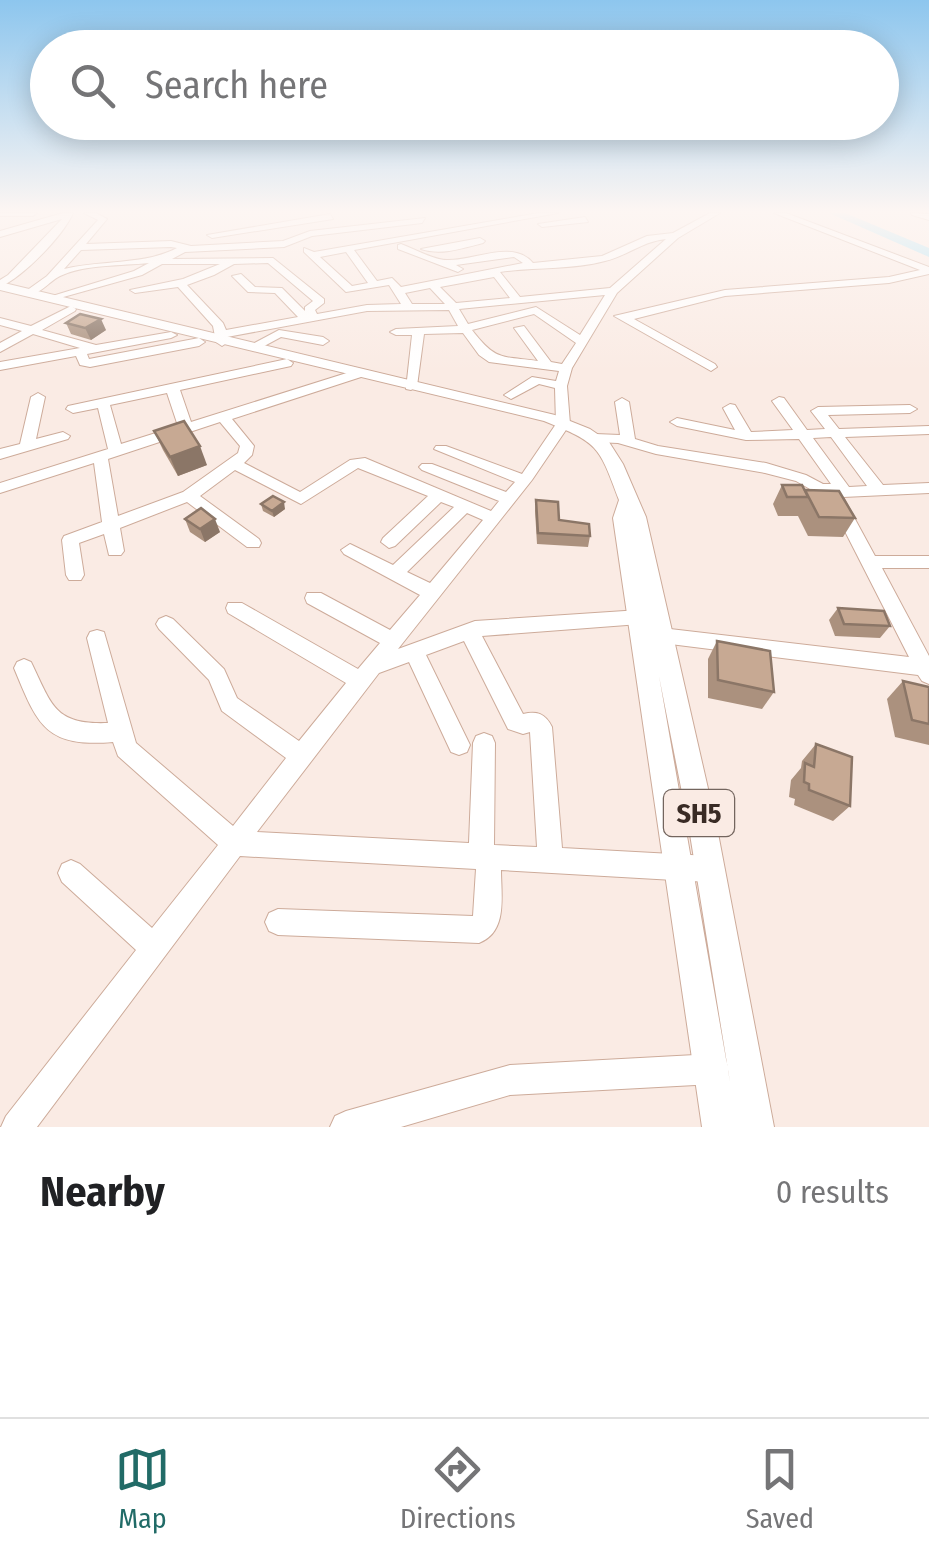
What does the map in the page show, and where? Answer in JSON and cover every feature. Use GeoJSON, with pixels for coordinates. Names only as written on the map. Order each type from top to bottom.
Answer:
{"type":"FeatureCollection","features":[{"type":"Feature","properties":{"kind":"main road","name":"SH5"},"geometry":{"type":"LineString","coordinates":[[0,287],[223,338],[352,376],[411,386],[596,438],[609,454],[626,503],[622,518],[709,870],[756,1127]]}},
{"type":"Feature","properties":{"kind":"main road","name":"SH5"},"geometry":{"type":"LineString","coordinates":[[0,287],[71,310],[199,342],[566,427]]}},
{"type":"Feature","properties":{"kind":"main road","name":"SH5"},"geometry":{"type":"LineString","coordinates":[[649,629],[680,868],[720,1127]]}},
{"type":"Feature","properties":{"kind":"street"},"geometry":{"type":"LineString","coordinates":[[0,287],[23,266]]}},
{"type":"Feature","properties":{"kind":"street"},"geometry":{"type":"LineString","coordinates":[[30,293],[62,266]]}},
{"type":"Feature","properties":{"kind":"street"},"geometry":{"type":"LineString","coordinates":[[53,275],[131,266]]}},
{"type":"Feature","properties":{"kind":"street"},"geometry":{"type":"LineString","coordinates":[[53,299],[131,266]]}},
{"type":"Feature","properties":{"kind":"street"},"geometry":{"type":"LineString","coordinates":[[131,266],[139,308]]}},
{"type":"Feature","properties":{"kind":"street"},"geometry":{"type":"LineString","coordinates":[[135,290],[182,284],[220,266]]}},
{"type":"Feature","properties":{"kind":"street"},"geometry":{"type":"LineString","coordinates":[[279,266],[320,301],[310,309],[309,318]]}},
{"type":"Feature","properties":{"kind":"street"},"geometry":{"type":"LineString","coordinates":[[324,266],[350,290],[390,280],[408,307]]}},
{"type":"Feature","properties":{"kind":"street"},"geometry":{"type":"LineString","coordinates":[[361,266],[374,285]]}},
{"type":"Feature","properties":{"kind":"street"},"geometry":{"type":"LineString","coordinates":[[452,266],[470,278]]}},
{"type":"Feature","properties":{"kind":"street"},"geometry":{"type":"LineString","coordinates":[[495,274],[497,269],[536,266]]}},
{"type":"Feature","properties":{"kind":"street"},"geometry":{"type":"LineString","coordinates":[[597,266],[627,276]]}},
{"type":"Feature","properties":{"kind":"street"},"geometry":{"type":"LineString","coordinates":[[17,1127],[366,674],[403,646],[432,593],[566,427],[561,386],[566,368],[613,292],[639,266]]}},
{"type":"Feature","properties":{"kind":"street"},"geometry":{"type":"LineString","coordinates":[[624,318],[726,293],[889,280],[929,271]]}},
{"type":"Feature","properties":{"kind":"street"},"geometry":{"type":"LineString","coordinates":[[423,274],[436,285],[483,352],[493,359],[566,368]]}},
{"type":"Feature","properties":{"kind":"street"},"geometry":{"type":"LineString","coordinates":[[398,291],[495,274]]}},
{"type":"Feature","properties":{"kind":"street"},"geometry":{"type":"LineString","coordinates":[[495,274],[518,300]]}},
{"type":"Feature","properties":{"kind":"street"},"geometry":{"type":"LineString","coordinates":[[237,276],[252,290],[278,290],[309,318]]}},
{"type":"Feature","properties":{"kind":"street"},"geometry":{"type":"LineString","coordinates":[[182,284],[223,338],[367,308],[451,307],[613,292]]}},
{"type":"Feature","properties":{"kind":"street"},"geometry":{"type":"LineString","coordinates":[[0,348],[71,310]]}},
{"type":"Feature","properties":{"kind":"street"},"geometry":{"type":"LineString","coordinates":[[396,332],[467,328],[536,310],[580,342]]}},
{"type":"Feature","properties":{"kind":"street"},"geometry":{"type":"LineString","coordinates":[[604,312],[624,318],[711,368]]}},
{"type":"Feature","properties":{"kind":"street"},"geometry":{"type":"LineString","coordinates":[[0,321],[98,349]]}},
{"type":"Feature","properties":{"kind":"street"},"geometry":{"type":"LineString","coordinates":[[520,328],[547,365]]}},
{"type":"Feature","properties":{"kind":"street"},"geometry":{"type":"LineString","coordinates":[[411,386],[418,332]]}},
{"type":"Feature","properties":{"kind":"street"},"geometry":{"type":"LineString","coordinates":[[252,348],[276,333],[323,340]]}},
{"type":"Feature","properties":{"kind":"street"},"geometry":{"type":"LineString","coordinates":[[0,367],[171,335]]}},
{"type":"Feature","properties":{"kind":"street"},"geometry":{"type":"LineString","coordinates":[[80,353],[84,362],[90,364],[199,342]]}},
{"type":"Feature","properties":{"kind":"street"},"geometry":{"type":"LineString","coordinates":[[73,409],[287,362]]}},
{"type":"Feature","properties":{"kind":"street"},"geometry":{"type":"LineString","coordinates":[[0,488],[352,376]]}},
{"type":"Feature","properties":{"kind":"street"},"geometry":{"type":"LineString","coordinates":[[511,395],[537,380],[561,386]]}},
{"type":"Feature","properties":{"kind":"street"},"geometry":{"type":"LineString","coordinates":[[172,388],[186,429]]}},
{"type":"Feature","properties":{"kind":"street"},"geometry":{"type":"LineString","coordinates":[[27,446],[38,397]]}},
{"type":"Feature","properties":{"kind":"street"},"geometry":{"type":"LineString","coordinates":[[780,400],[846,492]]}},
{"type":"Feature","properties":{"kind":"street"},"geometry":{"type":"LineString","coordinates":[[104,402],[110,526],[115,551]]}},
{"type":"Feature","properties":{"kind":"street"},"geometry":{"type":"LineString","coordinates":[[622,402],[628,441]]}},
{"type":"Feature","properties":{"kind":"street"},"geometry":{"type":"LineString","coordinates":[[730,408],[766,468]]}},
{"type":"Feature","properties":{"kind":"street"},"geometry":{"type":"LineString","coordinates":[[878,490],[819,410],[910,409]]}},
{"type":"Feature","properties":{"kind":"street"},"geometry":{"type":"LineString","coordinates":[[75,575],[69,542],[189,496],[245,455],[247,446],[223,417]]}},
{"type":"Feature","properties":{"kind":"street"},"geometry":{"type":"LineString","coordinates":[[677,422],[749,436],[928,428]]}},
{"type":"Feature","properties":{"kind":"street"},"geometry":{"type":"LineString","coordinates":[[0,454],[63,436]]}},
{"type":"Feature","properties":{"kind":"street"},"geometry":{"type":"LineString","coordinates":[[596,438],[766,468],[835,497],[927,671]]}},
{"type":"Feature","properties":{"kind":"street"},"geometry":{"type":"LineString","coordinates":[[442,449],[524,480]]}},
{"type":"Feature","properties":{"kind":"street"},"geometry":{"type":"LineString","coordinates":[[609,454],[656,450]]}},
{"type":"Feature","properties":{"kind":"street"},"geometry":{"type":"LineString","coordinates":[[235,464],[297,498],[309,496],[361,462],[465,506],[501,509]]}},
{"type":"Feature","properties":{"kind":"street"},"geometry":{"type":"LineString","coordinates":[[427,467],[501,509]]}},
{"type":"Feature","properties":{"kind":"street"},"geometry":{"type":"LineString","coordinates":[[816,487],[846,492],[929,488]]}},
{"type":"Feature","properties":{"kind":"street"},"geometry":{"type":"LineString","coordinates":[[389,542],[440,494]]}},
{"type":"Feature","properties":{"kind":"street"},"geometry":{"type":"LineString","coordinates":[[189,496],[253,543]]}},
{"type":"Feature","properties":{"kind":"street"},"geometry":{"type":"LineString","coordinates":[[394,573],[465,506]]}},
{"type":"Feature","properties":{"kind":"street"},"geometry":{"type":"LineString","coordinates":[[350,550],[432,593]]}},
{"type":"Feature","properties":{"kind":"street"},"geometry":{"type":"LineString","coordinates":[[870,562],[929,562]]}},
{"type":"Feature","properties":{"kind":"street"},"geometry":{"type":"LineString","coordinates":[[314,598],[403,646],[458,745]]}},
{"type":"Feature","properties":{"kind":"street"},"geometry":{"type":"LineString","coordinates":[[235,608],[366,674]]}},
{"type":"Feature","properties":{"kind":"street"},"geometry":{"type":"LineString","coordinates":[[403,646],[515,623],[649,629],[927,671]]}},
{"type":"Feature","properties":{"kind":"street"},"geometry":{"type":"LineString","coordinates":[[166,624],[218,675],[229,704],[301,756]]}},
{"type":"Feature","properties":{"kind":"street"},"geometry":{"type":"LineString","coordinates":[[469,631],[516,722],[535,721],[541,726],[550,859]]}},
{"type":"Feature","properties":{"kind":"street"},"geometry":{"type":"LineString","coordinates":[[97,638],[120,731],[131,757],[234,843],[709,870]]}},
{"type":"Feature","properties":{"kind":"street"},"geometry":{"type":"LineString","coordinates":[[24,668],[45,716],[52,722],[94,733],[120,731]]}},
{"type":"Feature","properties":{"kind":"street"},"geometry":{"type":"LineString","coordinates":[[278,922],[479,930],[487,920],[484,744]]}},
{"type":"Feature","properties":{"kind":"street"},"geometry":{"type":"LineString","coordinates":[[71,874],[154,948]]}},
{"type":"Feature","properties":{"kind":"street"},"geometry":{"type":"LineString","coordinates":[[346,1127],[510,1080],[711,1068],[745,1073]]}},
{"type":"Feature","properties":{"kind":"building"},"geometry":{"type":"Polygon","coordinates":[[[80,314],[101,319],[85,328],[66,323],[80,314]]]}},
{"type":"Feature","properties":{"kind":"building"},"geometry":{"type":"Polygon","coordinates":[[[184,421],[200,446],[170,457],[154,431],[184,421]]]}},
{"type":"Feature","properties":{"kind":"building"},"geometry":{"type":"Polygon","coordinates":[[[782,485],[802,485],[808,497],[787,497],[782,485]]]}},
{"type":"Feature","properties":{"kind":"building"},"geometry":{"type":"Polygon","coordinates":[[[805,490],[839,491],[855,518],[819,517],[805,490]]]}},
{"type":"Feature","properties":{"kind":"building"},"geometry":{"type":"Polygon","coordinates":[[[273,496],[284,502],[272,511],[261,504],[273,496]]]}},
{"type":"Feature","properties":{"kind":"building"},"geometry":{"type":"Polygon","coordinates":[[[536,500],[558,502],[559,520],[589,524],[590,536],[538,533],[536,500]]]}},
{"type":"Feature","properties":{"kind":"building"},"geometry":{"type":"Polygon","coordinates":[[[201,508],[215,519],[200,529],[185,519],[201,508]]]}},
{"type":"Feature","properties":{"kind":"building"},"geometry":{"type":"Polygon","coordinates":[[[838,608],[884,611],[890,626],[844,624],[838,608]]]}},
{"type":"Feature","properties":{"kind":"building"},"geometry":{"type":"Polygon","coordinates":[[[717,641],[770,651],[774,692],[718,680],[717,641]]]}},
{"type":"Feature","properties":{"kind":"building"},"geometry":{"type":"Polygon","coordinates":[[[903,681],[929,687],[929,724],[912,720],[903,681]]]}},
{"type":"Feature","properties":{"kind":"building"},"geometry":{"type":"Polygon","coordinates":[[[816,744],[852,757],[850,806],[809,790],[809,784],[804,782],[805,763],[814,767],[816,744]]]}}]}
